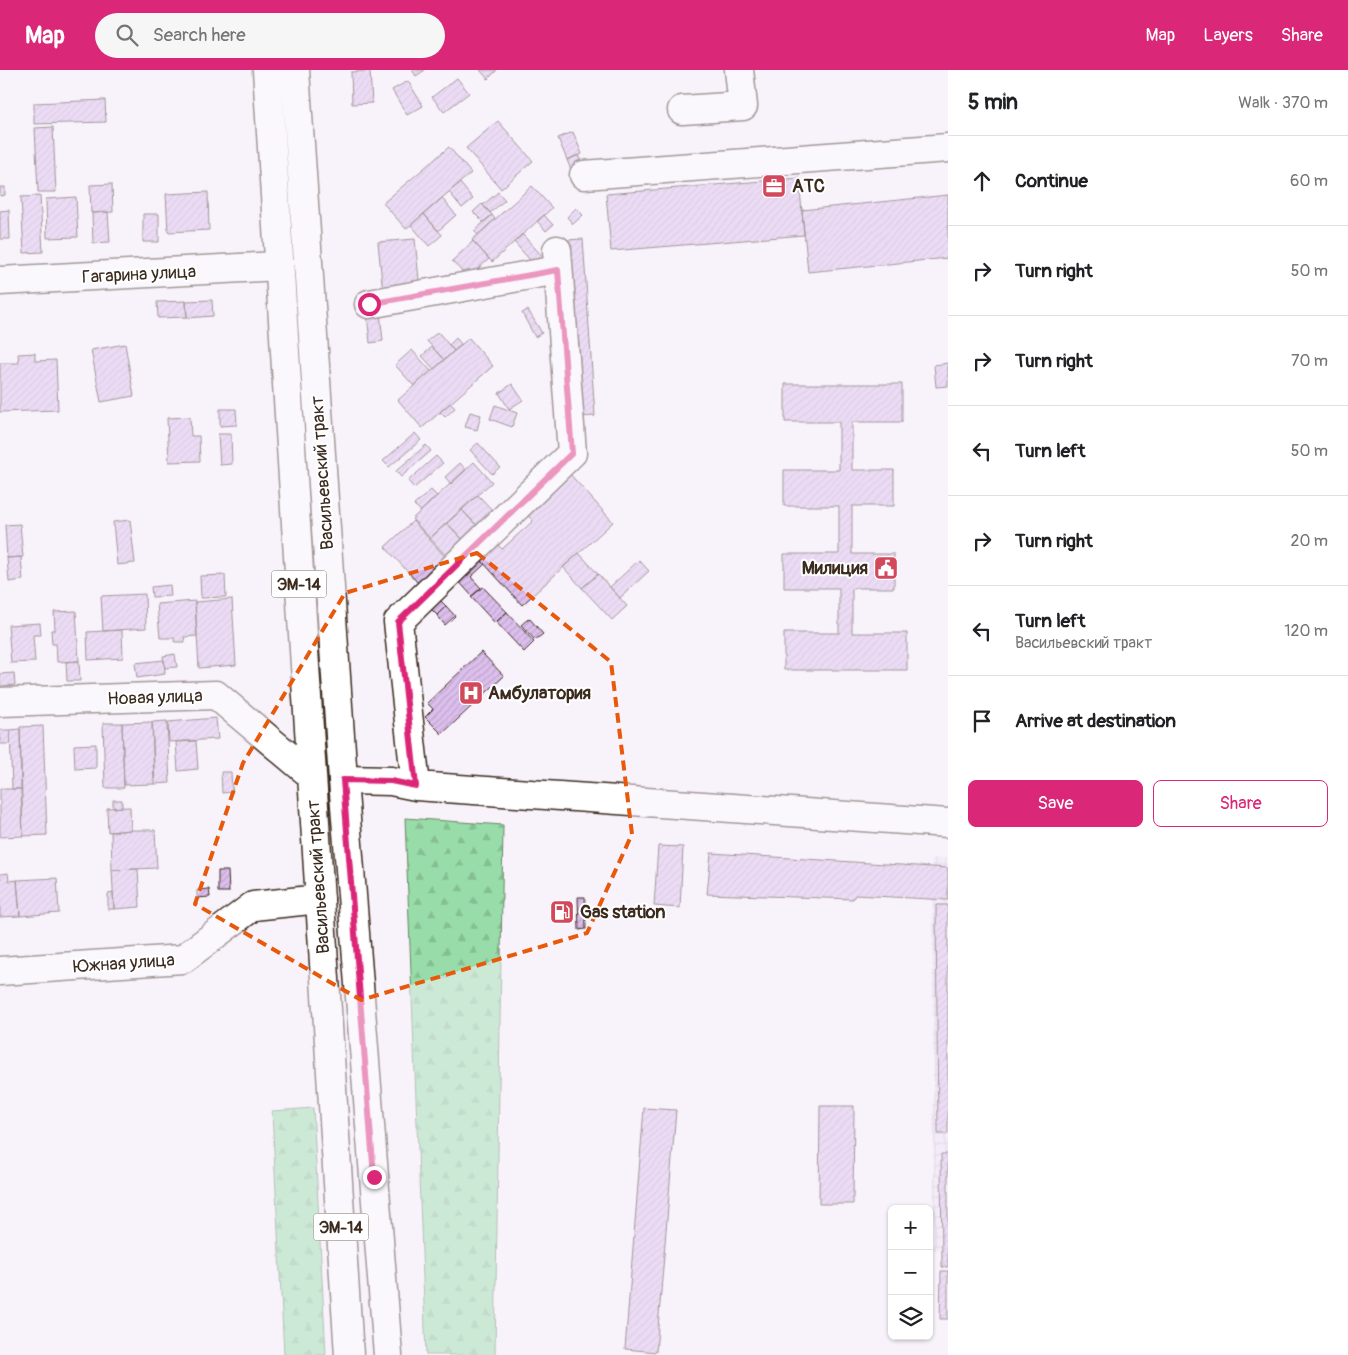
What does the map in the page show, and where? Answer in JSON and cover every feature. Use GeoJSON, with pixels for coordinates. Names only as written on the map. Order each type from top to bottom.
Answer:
{"type":"FeatureCollection","features":[{"type":"Feature","properties":{"kind":"street","name":"Васильевский тракт"},"geometry":{"type":"LineString","coordinates":[[267,70],[278,266],[349,1355]]}},
{"type":"Feature","properties":{"kind":"street","name":"Васильевский тракт"},"geometry":{"type":"LineString","coordinates":[[295,70],[343,780],[388,1355]]}},
{"type":"Feature","properties":{"kind":"street"},"geometry":{"type":"LineString","coordinates":[[682,110],[743,106],[740,70]]}},
{"type":"Feature","properties":{"kind":"street"},"geometry":{"type":"LineString","coordinates":[[584,175],[948,148]]}},
{"type":"Feature","properties":{"kind":"street"},"geometry":{"type":"LineString","coordinates":[[369,304],[558,260],[572,453],[398,622],[416,786]]}},
{"type":"Feature","properties":{"kind":"street","name":"Гагарина улица"},"geometry":{"type":"LineString","coordinates":[[0,281],[278,266]]}},
{"type":"Feature","properties":{"kind":"street","name":"Новая улица"},"geometry":{"type":"LineString","coordinates":[[0,702],[216,695],[311,775]]}},
{"type":"Feature","properties":{"kind":"street"},"geometry":{"type":"LineString","coordinates":[[343,780],[391,781],[416,786],[948,823]]}},
{"type":"Feature","properties":{"kind":"street","name":"Южная улица"},"geometry":{"type":"LineString","coordinates":[[0,971],[183,959],[253,906],[320,899]]}},
{"type":"Feature","properties":{"kind":"highlighted area"},"geometry":{"type":"Polygon","coordinates":[[[477,553],[611,662],[632,834],[587,933],[361,1000],[195,904],[243,763],[345,593],[477,553]]]}},
{"type":"Feature","properties":{"kind":"shaded area"},"geometry":{"type":"Polygon","coordinates":[[[932,858],[948,859],[948,1250],[934,1250],[932,858]]]}},
{"type":"Feature","properties":{"kind":"green space"},"geometry":{"type":"Polygon","coordinates":[[[405,818],[503,825],[495,1355],[426,1355],[405,818]]]}},
{"type":"Feature","properties":{"kind":"green space"},"geometry":{"type":"Polygon","coordinates":[[[313,1108],[326,1355],[284,1355],[272,1111],[313,1108]]]}},
{"type":"Feature","properties":{"kind":"building"},"geometry":{"type":"Polygon","coordinates":[[[412,70],[425,70],[416,76],[412,70]]]}},
{"type":"Feature","properties":{"kind":"building"},"geometry":{"type":"Polygon","coordinates":[[[480,70],[497,70],[488,79],[480,70]]]}},
{"type":"Feature","properties":{"kind":"building"},"geometry":{"type":"Polygon","coordinates":[[[370,71],[372,103],[352,104],[351,72],[370,71]]]}},
{"type":"Feature","properties":{"kind":"building"},"geometry":{"type":"Polygon","coordinates":[[[457,78],[469,93],[444,112],[432,97],[457,78]]]}},
{"type":"Feature","properties":{"kind":"building"},"geometry":{"type":"Polygon","coordinates":[[[408,81],[423,106],[407,115],[392,90],[408,81]]]}},
{"type":"Feature","properties":{"kind":"building"},"geometry":{"type":"Polygon","coordinates":[[[105,100],[106,122],[34,124],[34,103],[105,100]]]}},
{"type":"Feature","properties":{"kind":"building"},"geometry":{"type":"Polygon","coordinates":[[[498,121],[533,161],[501,189],[466,148],[498,121]]]}},
{"type":"Feature","properties":{"kind":"building"},"geometry":{"type":"Polygon","coordinates":[[[53,127],[56,192],[38,192],[35,128],[53,127]]]}},
{"type":"Feature","properties":{"kind":"building"},"geometry":{"type":"Polygon","coordinates":[[[573,132],[582,154],[567,160],[558,138],[573,132]]]}},
{"type":"Feature","properties":{"kind":"building"},"geometry":{"type":"Polygon","coordinates":[[[449,147],[471,173],[406,229],[383,203],[449,147]]]}},
{"type":"Feature","properties":{"kind":"building"},"geometry":{"type":"Polygon","coordinates":[[[578,155],[585,170],[573,175],[567,160],[578,155]]]}},
{"type":"Feature","properties":{"kind":"building"},"geometry":{"type":"Polygon","coordinates":[[[799,178],[804,235],[611,251],[606,194],[799,178]]]}},
{"type":"Feature","properties":{"kind":"building"},"geometry":{"type":"Polygon","coordinates":[[[460,183],[473,199],[462,208],[449,192],[460,183]]]}},
{"type":"Feature","properties":{"kind":"building"},"geometry":{"type":"Polygon","coordinates":[[[112,184],[113,212],[91,213],[90,185],[112,184]]]}},
{"type":"Feature","properties":{"kind":"building"},"geometry":{"type":"Polygon","coordinates":[[[532,186],[552,208],[492,262],[472,240],[532,186]]]}},
{"type":"Feature","properties":{"kind":"building"},"geometry":{"type":"Polygon","coordinates":[[[0,187],[5,187],[5,195],[0,196],[0,187]]]}},
{"type":"Feature","properties":{"kind":"building"},"geometry":{"type":"Polygon","coordinates":[[[208,192],[209,230],[168,232],[166,194],[208,192]]]}},
{"type":"Feature","properties":{"kind":"building"},"geometry":{"type":"Polygon","coordinates":[[[498,192],[505,200],[490,213],[483,205],[498,192]]]}},
{"type":"Feature","properties":{"kind":"building"},"geometry":{"type":"Polygon","coordinates":[[[948,195],[948,258],[808,272],[802,210],[948,195]]]}},
{"type":"Feature","properties":{"kind":"building"},"geometry":{"type":"Polygon","coordinates":[[[40,196],[43,252],[24,253],[21,197],[40,196]]]}},
{"type":"Feature","properties":{"kind":"building"},"geometry":{"type":"Polygon","coordinates":[[[76,197],[78,237],[47,238],[46,199],[76,197]]]}},
{"type":"Feature","properties":{"kind":"building"},"geometry":{"type":"Polygon","coordinates":[[[442,198],[456,215],[438,231],[424,214],[442,198]]]}},
{"type":"Feature","properties":{"kind":"building"},"geometry":{"type":"Polygon","coordinates":[[[482,204],[492,215],[483,222],[473,212],[482,204]]]}},
{"type":"Feature","properties":{"kind":"building"},"geometry":{"type":"Polygon","coordinates":[[[576,208],[583,215],[573,224],[567,217],[576,208]]]}},
{"type":"Feature","properties":{"kind":"building"},"geometry":{"type":"Polygon","coordinates":[[[9,210],[10,239],[0,239],[0,211],[9,210]]]}},
{"type":"Feature","properties":{"kind":"building"},"geometry":{"type":"Polygon","coordinates":[[[108,212],[110,242],[93,243],[92,213],[108,212]]]}},
{"type":"Feature","properties":{"kind":"building"},"geometry":{"type":"Polygon","coordinates":[[[143,214],[159,214],[159,242],[143,242],[143,214]]]}},
{"type":"Feature","properties":{"kind":"building"},"geometry":{"type":"Polygon","coordinates":[[[424,214],[442,235],[429,246],[411,225],[424,214]]]}},
{"type":"Feature","properties":{"kind":"building"},"geometry":{"type":"Polygon","coordinates":[[[492,215],[495,219],[478,235],[474,231],[492,215]]]}},
{"type":"Feature","properties":{"kind":"building"},"geometry":{"type":"Polygon","coordinates":[[[544,215],[553,225],[546,231],[537,221],[544,215]]]}},
{"type":"Feature","properties":{"kind":"building"},"geometry":{"type":"Polygon","coordinates":[[[522,234],[546,260],[537,268],[514,242],[522,234]]]}},
{"type":"Feature","properties":{"kind":"building"},"geometry":{"type":"Polygon","coordinates":[[[415,239],[420,290],[383,293],[378,242],[415,239]]]}},
{"type":"Feature","properties":{"kind":"building"},"geometry":{"type":"Polygon","coordinates":[[[583,239],[595,416],[578,417],[566,240],[583,239]]]}},
{"type":"Feature","properties":{"kind":"building"},"geometry":{"type":"Polygon","coordinates":[[[473,241],[489,259],[468,278],[452,261],[473,241]]]}},
{"type":"Feature","properties":{"kind":"building"},"geometry":{"type":"Polygon","coordinates":[[[212,300],[213,316],[187,318],[186,301],[212,300]]]}},
{"type":"Feature","properties":{"kind":"building"},"geometry":{"type":"Polygon","coordinates":[[[186,301],[187,317],[158,318],[157,302],[186,301]]]}},
{"type":"Feature","properties":{"kind":"building"},"geometry":{"type":"Polygon","coordinates":[[[528,310],[542,333],[535,337],[522,313],[528,310]]]}},
{"type":"Feature","properties":{"kind":"building"},"geometry":{"type":"Polygon","coordinates":[[[380,312],[383,341],[370,343],[367,314],[380,312]]]}},
{"type":"Feature","properties":{"kind":"building"},"geometry":{"type":"Polygon","coordinates":[[[438,332],[454,351],[444,360],[427,341],[438,332]]]}},
{"type":"Feature","properties":{"kind":"building"},"geometry":{"type":"Polygon","coordinates":[[[456,338],[462,345],[454,351],[449,345],[456,338]]]}},
{"type":"Feature","properties":{"kind":"building"},"geometry":{"type":"Polygon","coordinates":[[[469,338],[493,366],[422,428],[398,400],[469,338]]]}},
{"type":"Feature","properties":{"kind":"building"},"geometry":{"type":"Polygon","coordinates":[[[125,344],[134,396],[101,402],[91,350],[125,344]]]}},
{"type":"Feature","properties":{"kind":"building"},"geometry":{"type":"Polygon","coordinates":[[[432,347],[444,360],[434,369],[422,356],[432,347]]]}},
{"type":"Feature","properties":{"kind":"building"},"geometry":{"type":"Polygon","coordinates":[[[412,350],[431,371],[414,386],[395,365],[412,350]]]}},
{"type":"Feature","properties":{"kind":"building"},"geometry":{"type":"Polygon","coordinates":[[[35,353],[35,361],[56,360],[58,410],[0,412],[0,363],[19,363],[18,354],[35,353]]]}},
{"type":"Feature","properties":{"kind":"building"},"geometry":{"type":"Polygon","coordinates":[[[948,363],[948,386],[936,387],[934,365],[948,363]]]}},
{"type":"Feature","properties":{"kind":"building"},"geometry":{"type":"Polygon","coordinates":[[[512,384],[523,400],[509,409],[499,393],[512,384]]]}},
{"type":"Feature","properties":{"kind":"building"},"geometry":{"type":"Polygon","coordinates":[[[785,384],[902,384],[902,422],[852,422],[852,470],[894,470],[894,506],[852,506],[852,554],[894,554],[894,588],[852,588],[852,633],[907,633],[907,670],[784,670],[784,633],[839,633],[839,588],[784,588],[784,554],[839,554],[839,506],[784,506],[784,470],[839,470],[839,422],[785,422],[785,384]]]}},
{"type":"Feature","properties":{"kind":"building"},"geometry":{"type":"Polygon","coordinates":[[[450,403],[455,408],[445,417],[440,412],[450,403]]]}},
{"type":"Feature","properties":{"kind":"building"},"geometry":{"type":"Polygon","coordinates":[[[495,405],[517,413],[512,427],[490,419],[495,405]]]}},
{"type":"Feature","properties":{"kind":"building"},"geometry":{"type":"Polygon","coordinates":[[[220,409],[236,409],[237,425],[220,426],[220,409]]]}},
{"type":"Feature","properties":{"kind":"building"},"geometry":{"type":"Polygon","coordinates":[[[470,412],[481,415],[477,430],[465,427],[470,412]]]}},
{"type":"Feature","properties":{"kind":"building"},"geometry":{"type":"Polygon","coordinates":[[[190,417],[191,436],[199,436],[200,461],[169,462],[167,418],[190,417]]]}},
{"type":"Feature","properties":{"kind":"building"},"geometry":{"type":"Polygon","coordinates":[[[415,433],[421,440],[389,467],[383,461],[415,433]]]}},
{"type":"Feature","properties":{"kind":"building"},"geometry":{"type":"Polygon","coordinates":[[[218,434],[231,434],[232,464],[220,465],[218,434]]]}},
{"type":"Feature","properties":{"kind":"building"},"geometry":{"type":"Polygon","coordinates":[[[478,443],[500,467],[492,474],[470,450],[478,443]]]}},
{"type":"Feature","properties":{"kind":"building"},"geometry":{"type":"Polygon","coordinates":[[[426,445],[431,451],[401,477],[396,471],[426,445]]]}},
{"type":"Feature","properties":{"kind":"building"},"geometry":{"type":"Polygon","coordinates":[[[436,456],[443,463],[414,488],[408,481],[436,456]]]}},
{"type":"Feature","properties":{"kind":"building"},"geometry":{"type":"Polygon","coordinates":[[[474,462],[492,482],[430,538],[412,519],[474,462]]]}},
{"type":"Feature","properties":{"kind":"building"},"geometry":{"type":"Polygon","coordinates":[[[460,463],[466,470],[451,484],[445,477],[460,463]]]}},
{"type":"Feature","properties":{"kind":"building"},"geometry":{"type":"Polygon","coordinates":[[[568,472],[613,522],[522,605],[480,559],[497,544],[502,549],[533,521],[524,511],[568,472]]]}},
{"type":"Feature","properties":{"kind":"building"},"geometry":{"type":"Polygon","coordinates":[[[431,490],[437,496],[421,511],[414,505],[431,490]]]}},
{"type":"Feature","properties":{"kind":"building"},"geometry":{"type":"Polygon","coordinates":[[[478,495],[496,514],[480,529],[462,510],[478,495]]]}},
{"type":"Feature","properties":{"kind":"building"},"geometry":{"type":"Polygon","coordinates":[[[462,510],[480,529],[465,542],[447,523],[462,510]]]}},
{"type":"Feature","properties":{"kind":"building"},"geometry":{"type":"Polygon","coordinates":[[[130,520],[135,563],[117,565],[113,522],[130,520]]]}},
{"type":"Feature","properties":{"kind":"building"},"geometry":{"type":"Polygon","coordinates":[[[413,521],[447,559],[419,584],[385,547],[413,521]]]}},
{"type":"Feature","properties":{"kind":"building"},"geometry":{"type":"Polygon","coordinates":[[[447,523],[465,542],[448,558],[430,538],[447,523]]]}},
{"type":"Feature","properties":{"kind":"building"},"geometry":{"type":"Polygon","coordinates":[[[20,524],[23,557],[7,558],[5,525],[20,524]]]}},
{"type":"Feature","properties":{"kind":"building"},"geometry":{"type":"Polygon","coordinates":[[[579,553],[598,574],[582,588],[563,567],[579,553]]]}},
{"type":"Feature","properties":{"kind":"building"},"geometry":{"type":"Polygon","coordinates":[[[21,557],[23,580],[9,582],[7,558],[21,557]]]}},
{"type":"Feature","properties":{"kind":"building"},"geometry":{"type":"Polygon","coordinates":[[[478,557],[485,564],[471,577],[481,588],[472,596],[455,577],[478,557]]]}},
{"type":"Feature","properties":{"kind":"building"},"geometry":{"type":"Polygon","coordinates":[[[639,560],[649,571],[620,598],[610,587],[639,560]]]}},
{"type":"Feature","properties":{"kind":"building"},"geometry":{"type":"Polygon","coordinates":[[[598,574],[627,606],[612,620],[582,588],[598,574]]]}},
{"type":"Feature","properties":{"kind":"building"},"geometry":{"type":"Polygon","coordinates":[[[225,575],[226,597],[201,598],[200,576],[225,575]]]}},
{"type":"Feature","properties":{"kind":"building"},"geometry":{"type":"Polygon","coordinates":[[[170,585],[171,596],[152,597],[151,587],[170,585]]]}},
{"type":"Feature","properties":{"kind":"building"},"geometry":{"type":"Polygon","coordinates":[[[483,587],[507,612],[495,623],[471,597],[483,587]]]}},
{"type":"Feature","properties":{"kind":"building"},"geometry":{"type":"Polygon","coordinates":[[[145,594],[146,628],[103,631],[101,596],[145,594]]]}},
{"type":"Feature","properties":{"kind":"building"},"geometry":{"type":"Polygon","coordinates":[[[438,598],[446,606],[437,615],[429,607],[438,598]]]}},
{"type":"Feature","properties":{"kind":"building"},"geometry":{"type":"Polygon","coordinates":[[[232,599],[236,665],[199,668],[195,602],[232,599]]]}},
{"type":"Feature","properties":{"kind":"building"},"geometry":{"type":"Polygon","coordinates":[[[195,601],[197,636],[184,637],[185,642],[175,642],[174,638],[160,638],[157,604],[195,601]]]}},
{"type":"Feature","properties":{"kind":"building"},"geometry":{"type":"Polygon","coordinates":[[[446,606],[455,616],[445,625],[437,615],[446,606]]]}},
{"type":"Feature","properties":{"kind":"building"},"geometry":{"type":"Polygon","coordinates":[[[76,611],[79,661],[57,662],[56,644],[52,644],[51,630],[55,630],[54,612],[76,611]]]}},
{"type":"Feature","properties":{"kind":"building"},"geometry":{"type":"Polygon","coordinates":[[[507,612],[534,642],[524,652],[496,622],[507,612]]]}},
{"type":"Feature","properties":{"kind":"building"},"geometry":{"type":"Polygon","coordinates":[[[529,618],[543,634],[535,640],[521,625],[529,618]]]}},
{"type":"Feature","properties":{"kind":"building"},"geometry":{"type":"Polygon","coordinates":[[[40,623],[41,635],[33,635],[35,662],[11,663],[8,625],[40,623]]]}},
{"type":"Feature","properties":{"kind":"building"},"geometry":{"type":"Polygon","coordinates":[[[122,630],[123,658],[88,660],[87,632],[122,630]]]}},
{"type":"Feature","properties":{"kind":"building"},"geometry":{"type":"Polygon","coordinates":[[[481,652],[504,676],[442,734],[425,717],[433,709],[427,703],[481,652]]]}},
{"type":"Feature","properties":{"kind":"building"},"geometry":{"type":"Polygon","coordinates":[[[175,654],[177,667],[165,668],[163,656],[175,654]]]}},
{"type":"Feature","properties":{"kind":"building"},"geometry":{"type":"Polygon","coordinates":[[[164,660],[165,674],[137,678],[135,663],[164,660]]]}},
{"type":"Feature","properties":{"kind":"building"},"geometry":{"type":"Polygon","coordinates":[[[79,661],[80,681],[67,681],[66,662],[79,661]]]}},
{"type":"Feature","properties":{"kind":"building"},"geometry":{"type":"Polygon","coordinates":[[[14,673],[15,685],[0,686],[0,674],[14,673]]]}},
{"type":"Feature","properties":{"kind":"building"},"geometry":{"type":"Polygon","coordinates":[[[216,718],[218,739],[169,742],[168,722],[216,718]]]}},
{"type":"Feature","properties":{"kind":"building"},"geometry":{"type":"Polygon","coordinates":[[[167,721],[170,783],[155,784],[152,722],[167,721]]]}},
{"type":"Feature","properties":{"kind":"building"},"geometry":{"type":"Polygon","coordinates":[[[152,722],[154,784],[124,785],[122,723],[152,722]]]}},
{"type":"Feature","properties":{"kind":"building"},"geometry":{"type":"Polygon","coordinates":[[[103,723],[122,723],[124,788],[105,788],[103,723]]]}},
{"type":"Feature","properties":{"kind":"building"},"geometry":{"type":"Polygon","coordinates":[[[43,726],[47,835],[23,836],[20,727],[43,726]]]}},
{"type":"Feature","properties":{"kind":"building"},"geometry":{"type":"Polygon","coordinates":[[[20,729],[21,789],[12,789],[10,730],[20,729]]]}},
{"type":"Feature","properties":{"kind":"building"},"geometry":{"type":"Polygon","coordinates":[[[0,730],[10,730],[10,744],[0,744],[0,730]]]}},
{"type":"Feature","properties":{"kind":"building"},"geometry":{"type":"Polygon","coordinates":[[[196,741],[198,769],[178,771],[176,742],[196,741]]]}},
{"type":"Feature","properties":{"kind":"building"},"geometry":{"type":"Polygon","coordinates":[[[96,744],[96,768],[75,769],[74,745],[96,744]]]}},
{"type":"Feature","properties":{"kind":"building"},"geometry":{"type":"Polygon","coordinates":[[[221,772],[231,772],[232,792],[222,793],[221,772]]]}},
{"type":"Feature","properties":{"kind":"building"},"geometry":{"type":"Polygon","coordinates":[[[0,789],[21,789],[23,836],[0,837],[0,789]]]}},
{"type":"Feature","properties":{"kind":"building"},"geometry":{"type":"Polygon","coordinates":[[[113,800],[122,800],[122,807],[113,808],[113,800]]]}},
{"type":"Feature","properties":{"kind":"building"},"geometry":{"type":"Polygon","coordinates":[[[130,807],[131,830],[108,832],[107,808],[130,807]]]}},
{"type":"Feature","properties":{"kind":"building"},"geometry":{"type":"Polygon","coordinates":[[[155,830],[157,868],[112,870],[111,832],[155,830]]]}},
{"type":"Feature","properties":{"kind":"building"},"geometry":{"type":"Polygon","coordinates":[[[658,846],[683,847],[680,908],[654,906],[658,846]]]}},
{"type":"Feature","properties":{"kind":"building"},"geometry":{"type":"Polygon","coordinates":[[[711,853],[948,868],[948,900],[855,895],[853,899],[707,894],[711,853]]]}},
{"type":"Feature","properties":{"kind":"building"},"geometry":{"type":"Polygon","coordinates":[[[138,869],[140,907],[114,909],[112,870],[138,869]]]}},
{"type":"Feature","properties":{"kind":"building"},"geometry":{"type":"Polygon","coordinates":[[[218,871],[228,871],[229,892],[218,892],[218,871]]]}},
{"type":"Feature","properties":{"kind":"building"},"geometry":{"type":"Polygon","coordinates":[[[8,873],[9,881],[17,880],[20,916],[0,917],[0,874],[8,873]]]}},
{"type":"Feature","properties":{"kind":"building"},"geometry":{"type":"Polygon","coordinates":[[[57,878],[59,913],[20,916],[17,880],[57,878]]]}},
{"type":"Feature","properties":{"kind":"building"},"geometry":{"type":"Polygon","coordinates":[[[209,889],[210,897],[197,898],[197,890],[209,889]]]}},
{"type":"Feature","properties":{"kind":"building"},"geometry":{"type":"Polygon","coordinates":[[[113,893],[114,909],[108,909],[108,894],[113,893]]]}},
{"type":"Feature","properties":{"kind":"building"},"geometry":{"type":"Polygon","coordinates":[[[578,897],[585,897],[586,929],[579,930],[578,897]]]}},
{"type":"Feature","properties":{"kind":"building"},"geometry":{"type":"Polygon","coordinates":[[[936,905],[948,905],[948,1134],[938,1134],[936,905]]]}},
{"type":"Feature","properties":{"kind":"building"},"geometry":{"type":"Polygon","coordinates":[[[820,1106],[854,1106],[853,1204],[819,1204],[820,1106]]]}},
{"type":"Feature","properties":{"kind":"building"},"geometry":{"type":"Polygon","coordinates":[[[644,1108],[676,1110],[656,1352],[625,1349],[644,1108]]]}},
{"type":"Feature","properties":{"kind":"building"},"geometry":{"type":"Polygon","coordinates":[[[941,1154],[948,1154],[948,1267],[942,1267],[941,1154]]]}},
{"type":"Feature","properties":{"kind":"building"},"geometry":{"type":"Polygon","coordinates":[[[941,1271],[948,1271],[948,1319],[940,1319],[941,1271]]]}},
{"type":"Feature","properties":{"kind":"place","name":"АТС"},"geometry":{"type":"Point","coordinates":[774,186]}},
{"type":"Feature","properties":{"kind":"place","name":"Милиция"},"geometry":{"type":"Point","coordinates":[886,568]}},
{"type":"Feature","properties":{"kind":"place","name":"Амбулатория"},"geometry":{"type":"Point","coordinates":[471,693]}},
{"type":"Feature","properties":{"kind":"place","name":"Gas station"},"geometry":{"type":"Point","coordinates":[562,912]}},
{"type":"Feature","properties":{"kind":"route"},"geometry":{"type":"LineString","coordinates":[[369,304],[558,270],[572,453],[398,622],[416,786],[391,781],[343,780],[374,1177]]}}]}
